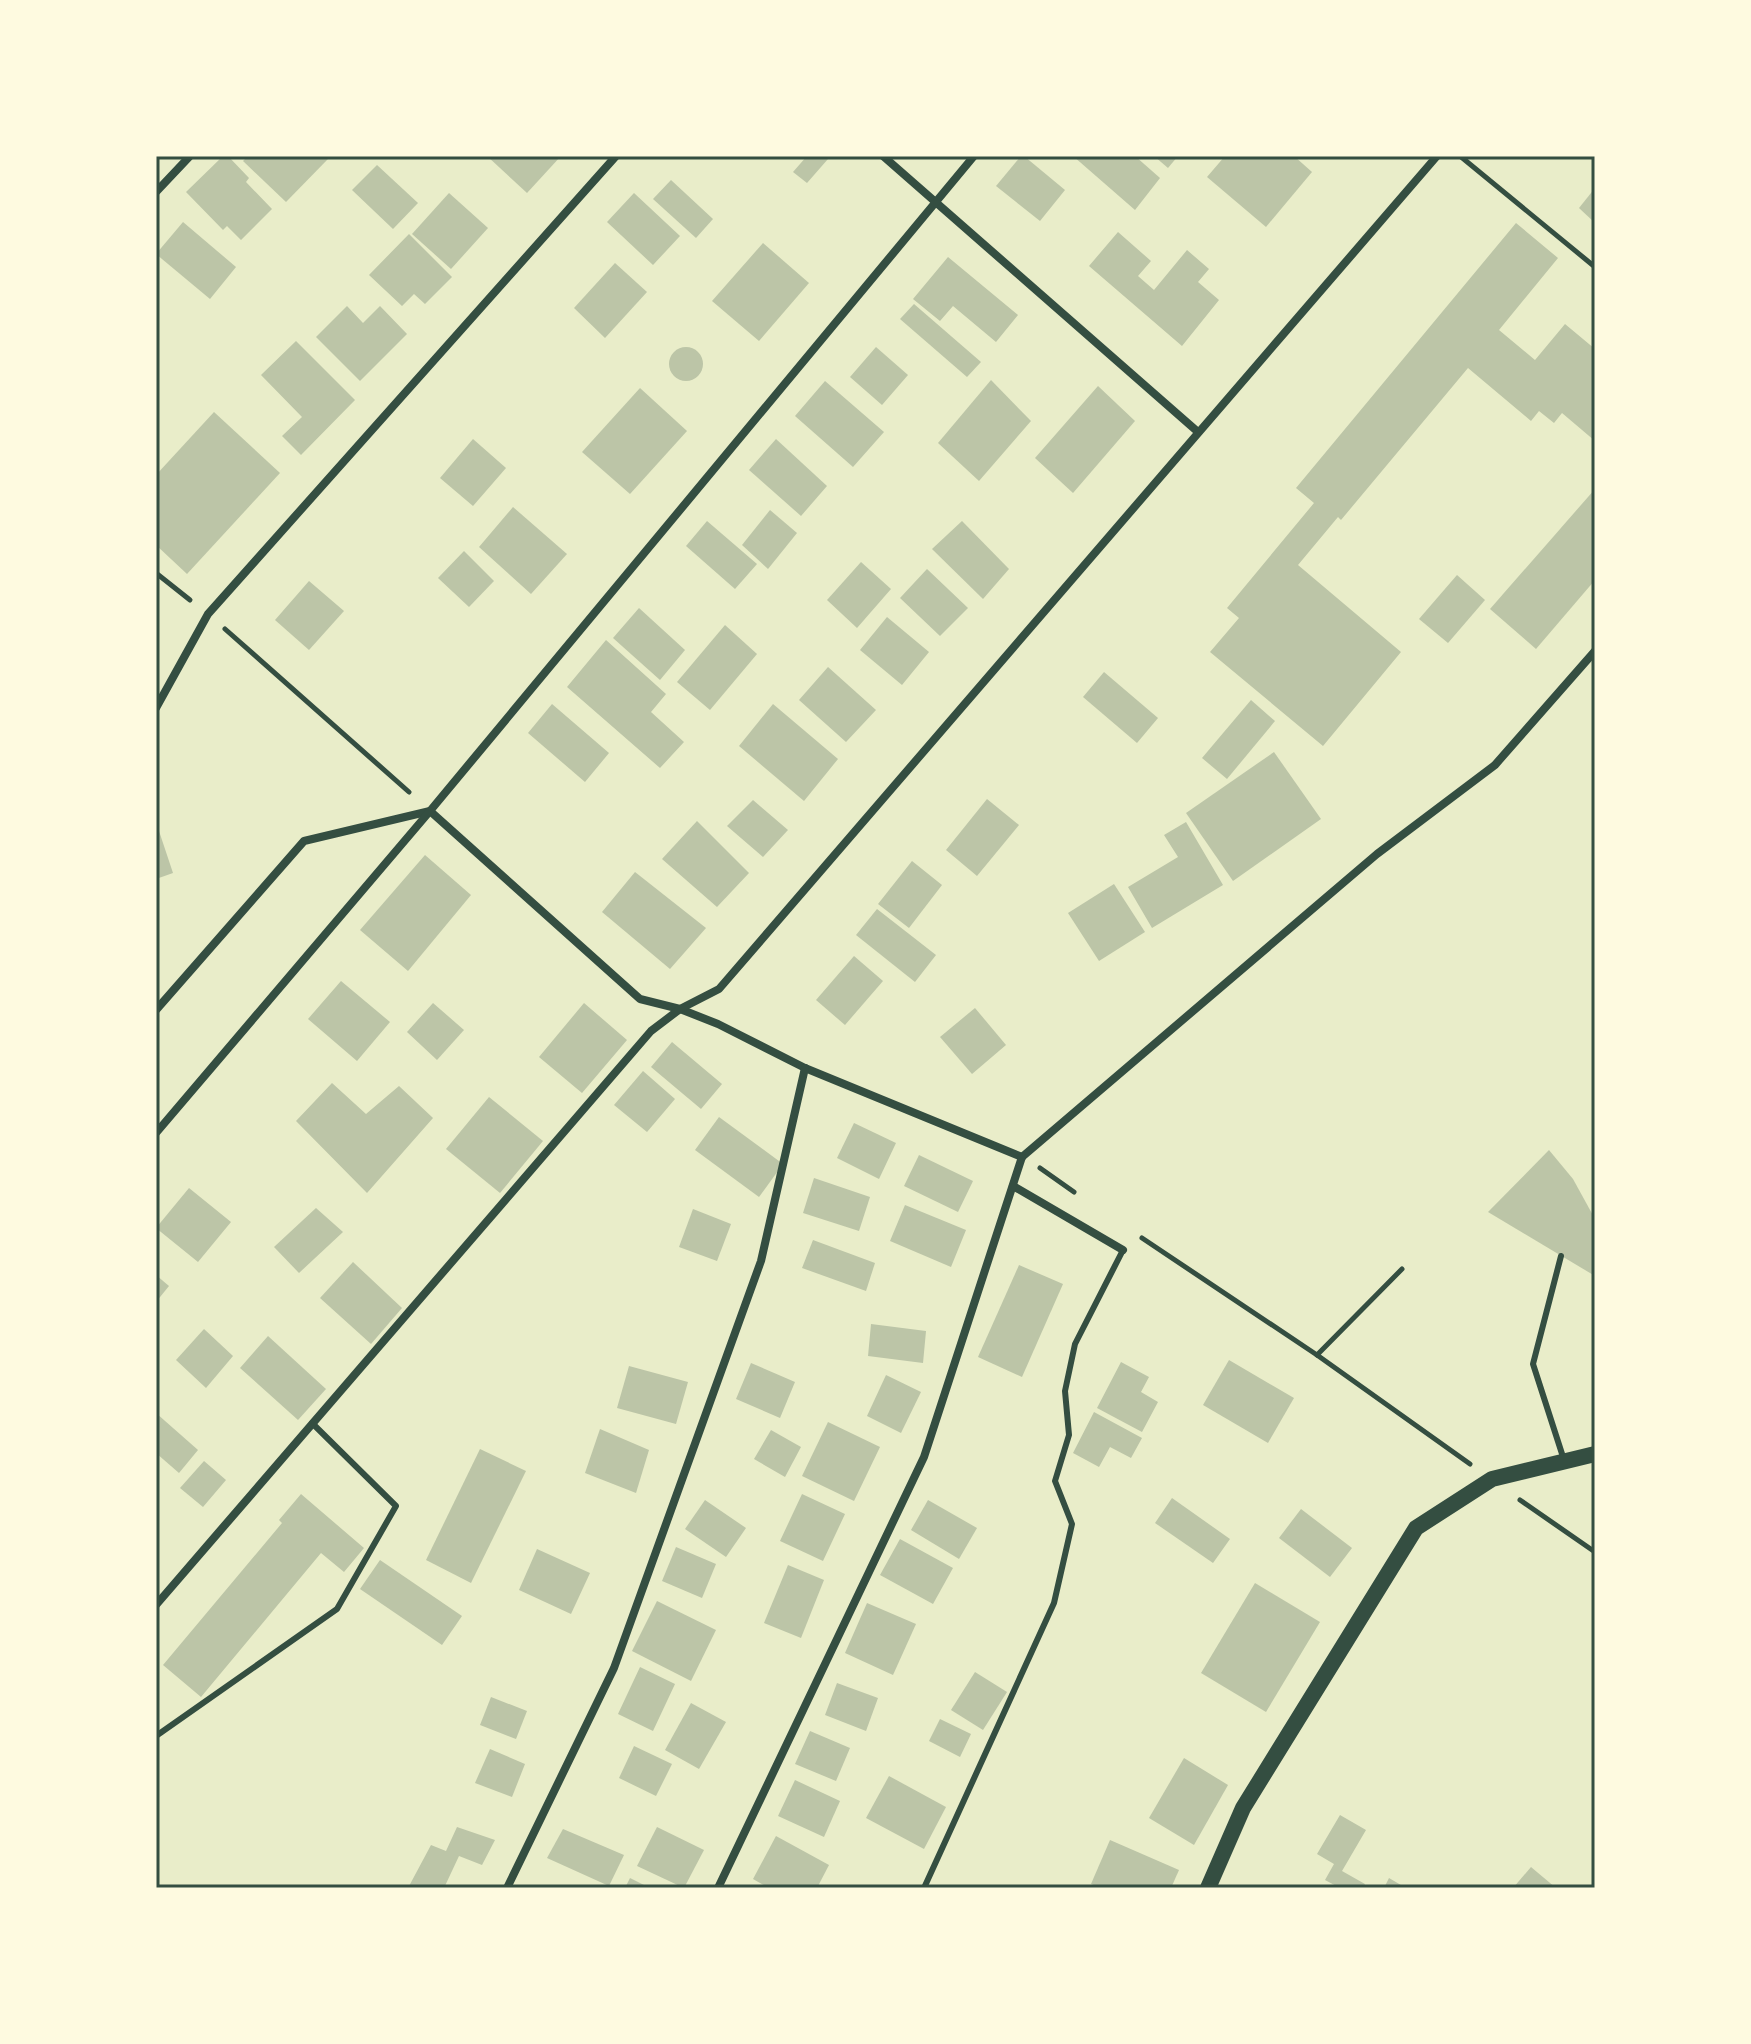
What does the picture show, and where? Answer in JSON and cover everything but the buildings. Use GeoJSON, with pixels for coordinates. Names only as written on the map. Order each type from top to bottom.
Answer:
{"type":"FeatureCollection","features":[{"type":"Feature","properties":{"kind":"main road"},"geometry":{"type":"LineString","coordinates":[[1208,1888],[1243,1808],[1416,1528],[1492,1479],[1595,1454]]}},
{"type":"Feature","properties":{"kind":"street"},"geometry":{"type":"LineString","coordinates":[[156,192],[190,156]]}},
{"type":"Feature","properties":{"kind":"street"},"geometry":{"type":"LineString","coordinates":[[156,708],[208,614],[616,156]]}},
{"type":"Feature","properties":{"kind":"street"},"geometry":{"type":"LineString","coordinates":[[883,156],[1198,432]]}},
{"type":"Feature","properties":{"kind":"street"},"geometry":{"type":"LineString","coordinates":[[156,1133],[430,811],[974,156]]}},
{"type":"Feature","properties":{"kind":"street"},"geometry":{"type":"LineString","coordinates":[[156,1605],[651,1031],[680,1009],[719,989],[1437,156]]}},
{"type":"Feature","properties":{"kind":"street"},"geometry":{"type":"LineString","coordinates":[[718,1888],[924,1457],[1022,1157],[1377,854],[1495,765],[1595,651]]}},
{"type":"Feature","properties":{"kind":"street"},"geometry":{"type":"LineString","coordinates":[[430,811],[640,999],[680,1009],[718,1024],[805,1068],[1022,1157]]}},
{"type":"Feature","properties":{"kind":"street"},"geometry":{"type":"LineString","coordinates":[[156,1010],[304,841],[430,811]]}},
{"type":"Feature","properties":{"kind":"street"},"geometry":{"type":"LineString","coordinates":[[507,1888],[614,1668],[761,1261],[805,1068]]}},
{"type":"Feature","properties":{"kind":"street"},"geometry":{"type":"LineString","coordinates":[[1013,1186],[1123,1250]]}},
{"type":"Feature","properties":{"kind":"lane"},"geometry":{"type":"LineString","coordinates":[[924,1888],[1054,1603],[1072,1524],[1055,1481],[1069,1435],[1065,1391],[1075,1344],[1123,1250]]}},
{"type":"Feature","properties":{"kind":"lane"},"geometry":{"type":"LineString","coordinates":[[1561,1256],[1533,1364],[1565,1462]]}},
{"type":"Feature","properties":{"kind":"lane"},"geometry":{"type":"LineString","coordinates":[[156,1736],[337,1609],[396,1506],[312,1423]]}},
{"type":"Feature","properties":{"kind":"path"},"geometry":{"type":"LineString","coordinates":[[1460,156],[1595,267]]}},
{"type":"Feature","properties":{"kind":"path"},"geometry":{"type":"LineString","coordinates":[[156,573],[208,614],[430,811]]}},
{"type":"Feature","properties":{"kind":"path"},"geometry":{"type":"LineString","coordinates":[[1022,1157],[1086,1200]]}},
{"type":"Feature","properties":{"kind":"path"},"geometry":{"type":"LineString","coordinates":[[1138,1234],[1317,1355],[1595,1552]]}},
{"type":"Feature","properties":{"kind":"path"},"geometry":{"type":"LineString","coordinates":[[1317,1355],[1402,1269]]}}]}
